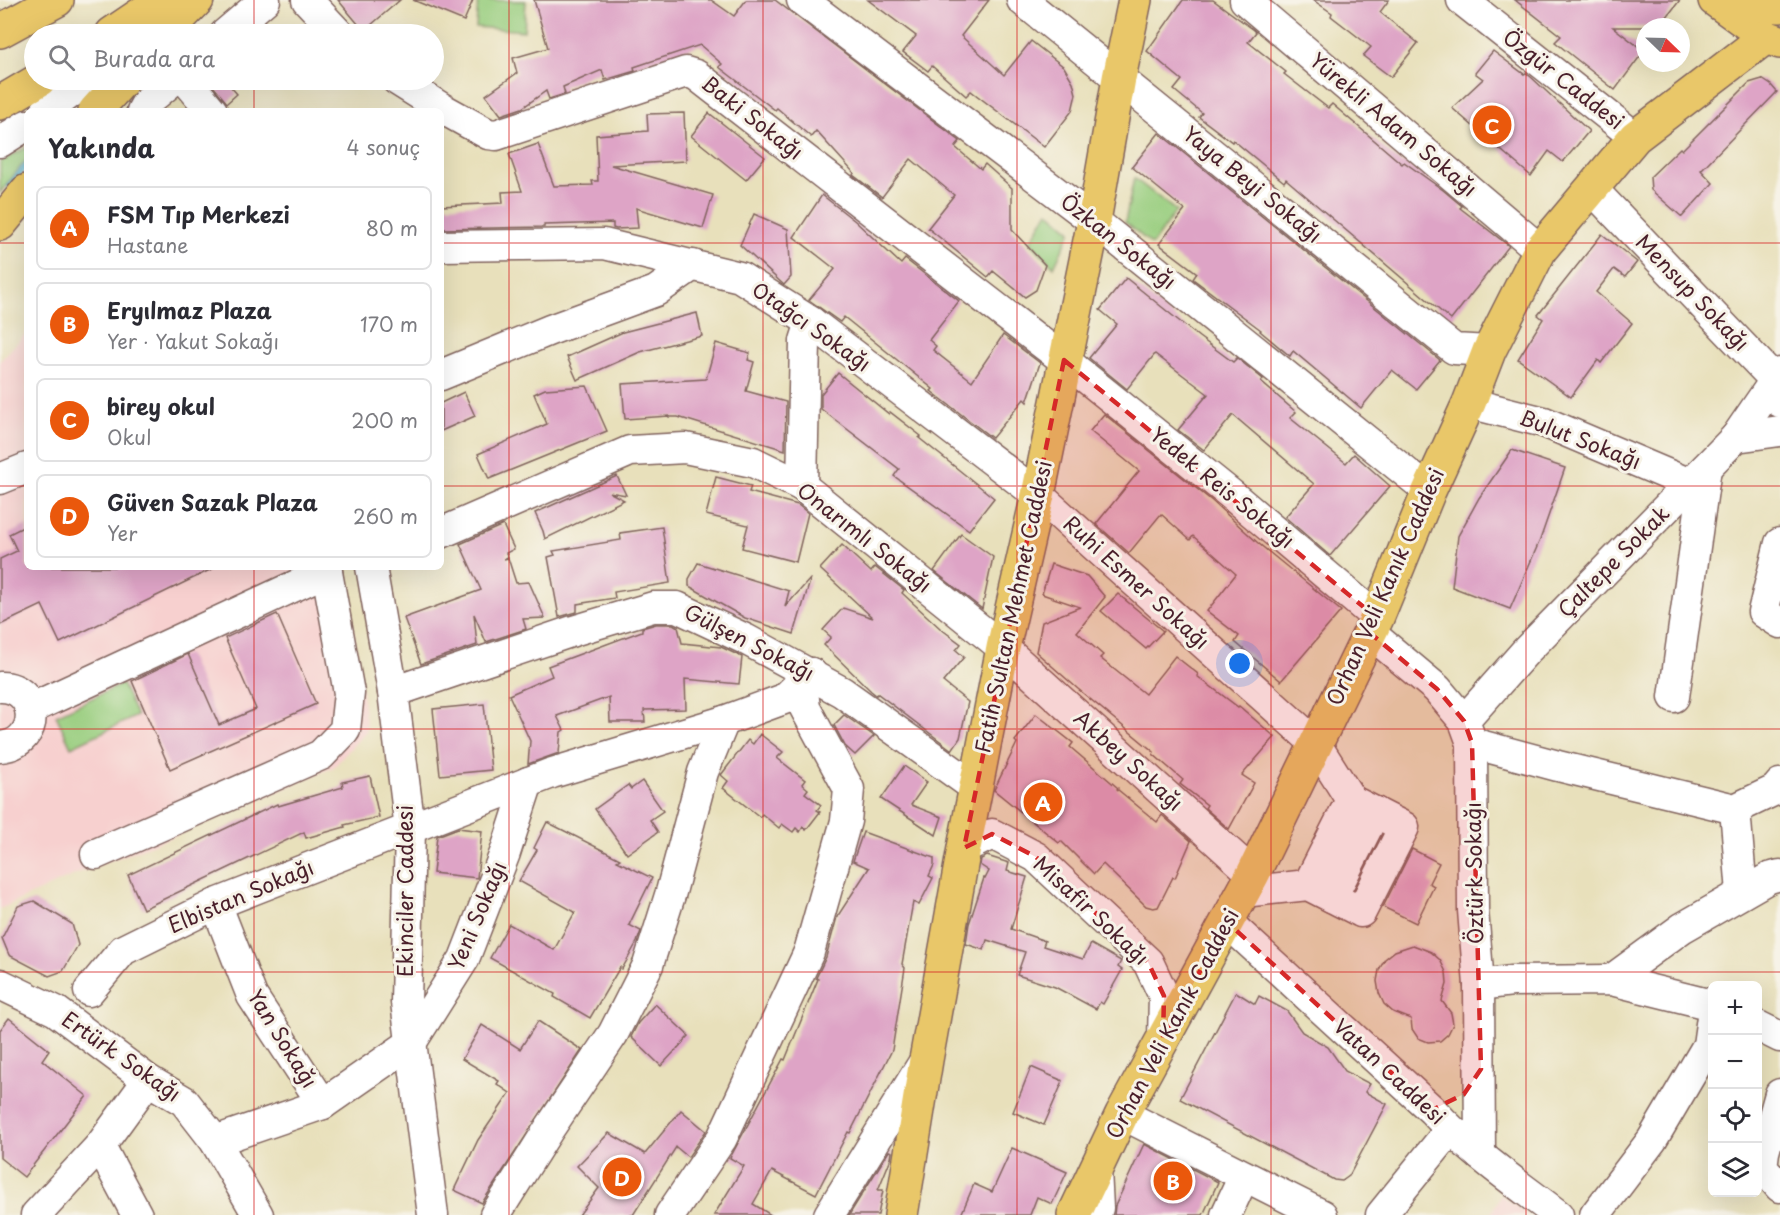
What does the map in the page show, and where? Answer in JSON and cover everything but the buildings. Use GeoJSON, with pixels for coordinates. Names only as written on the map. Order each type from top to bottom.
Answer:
{"type":"FeatureCollection","features":[{"type":"Feature","properties":{"kind":"main road"},"geometry":{"type":"LineString","coordinates":[[0,31],[57,0]]}},
{"type":"Feature","properties":{"kind":"main road"},"geometry":{"type":"LineString","coordinates":[[127,24],[162,0]]}},
{"type":"Feature","properties":{"kind":"main road"},"geometry":{"type":"LineString","coordinates":[[174,24],[197,0]]}},
{"type":"Feature","properties":{"kind":"main road","name":"Fatih Sultan Mehmet Caddesi"},"geometry":{"type":"LineString","coordinates":[[901,1215],[964,848],[1003,648],[1038,495],[1094,221],[1135,0]]}},
{"type":"Feature","properties":{"kind":"main road"},"geometry":{"type":"LineString","coordinates":[[1718,2],[1780,6]]}},
{"type":"Feature","properties":{"kind":"main road"},"geometry":{"type":"LineString","coordinates":[[1718,2],[1775,35]]}},
{"type":"Feature","properties":{"kind":"main road","name":"Orhan Veli Kanık Caddesi"},"geometry":{"type":"LineString","coordinates":[[1074,1215],[1122,1114],[1248,883],[1374,625],[1428,491],[1469,403],[1489,351],[1540,250],[1635,137],[1775,35]]}},
{"type":"Feature","properties":{"kind":"main road"},"geometry":{"type":"LineString","coordinates":[[0,103],[24,89]]}},
{"type":"Feature","properties":{"kind":"main road"},"geometry":{"type":"LineString","coordinates":[[98,108],[114,90]]}},
{"type":"Feature","properties":{"kind":"main road"},"geometry":{"type":"LineString","coordinates":[[0,224],[24,195]]}},
{"type":"Feature","properties":{"kind":"street"},"geometry":{"type":"LineString","coordinates":[[154,24],[183,0]]}},
{"type":"Feature","properties":{"kind":"street"},"geometry":{"type":"LineString","coordinates":[[237,24],[265,0]]}},
{"type":"Feature","properties":{"kind":"street"},"geometry":{"type":"LineString","coordinates":[[307,0],[330,24]]}},
{"type":"Feature","properties":{"kind":"street","name":"Özkan Sokağı"},"geometry":{"type":"LineString","coordinates":[[802,0],[1094,221],[1428,491]]}},
{"type":"Feature","properties":{"kind":"street","name":"Yaya Beyi Sokağı"},"geometry":{"type":"LineString","coordinates":[[1022,0],[1454,349],[1489,351]]}},
{"type":"Feature","properties":{"kind":"street","name":"Yürekli Adam Sokağı"},"geometry":{"type":"LineString","coordinates":[[1245,0],[1540,250]]}},
{"type":"Feature","properties":{"kind":"street","name":"Özgür Caddesi"},"geometry":{"type":"LineString","coordinates":[[1462,0],[1635,137]]}},
{"type":"Feature","properties":{"kind":"street","name":"Baki Sokağı"},"geometry":{"type":"LineString","coordinates":[[444,109],[488,134],[496,135],[690,72],[1065,360]]}},
{"type":"Feature","properties":{"kind":"street"},"geometry":{"type":"LineString","coordinates":[[50,108],[74,90]]}},
{"type":"Feature","properties":{"kind":"street"},"geometry":{"type":"LineString","coordinates":[[144,108],[161,90]]}},
{"type":"Feature","properties":{"kind":"street"},"geometry":{"type":"LineString","coordinates":[[194,90],[209,108]]}},
{"type":"Feature","properties":{"kind":"street","name":"Baki Sokağı"},"geometry":{"type":"LineString","coordinates":[[413,90],[442,108]]}},
{"type":"Feature","properties":{"kind":"street"},"geometry":{"type":"LineString","coordinates":[[0,141],[24,127]]}},
{"type":"Feature","properties":{"kind":"street","name":"Mensup Sokağı"},"geometry":{"type":"LineString","coordinates":[[1592,189],[1778,385]]}},
{"type":"Feature","properties":{"kind":"street","name":"Otağcı Sokağı"},"geometry":{"type":"LineString","coordinates":[[444,246],[604,244],[740,278],[811,322],[1038,495]]}},
{"type":"Feature","properties":{"kind":"street"},"geometry":{"type":"LineString","coordinates":[[444,374],[550,330],[656,291],[693,265]]}},
{"type":"Feature","properties":{"kind":"street"},"geometry":{"type":"LineString","coordinates":[[802,486],[805,342],[811,322]]}},
{"type":"Feature","properties":{"kind":"street","name":"Yedek Reis Sokağı"},"geometry":{"type":"LineString","coordinates":[[1065,360],[1233,496],[1374,625]]}},
{"type":"Feature","properties":{"kind":"street"},"geometry":{"type":"LineString","coordinates":[[1736,437],[1778,385]]}},
{"type":"Feature","properties":{"kind":"street","name":"Bulut Sokağı"},"geometry":{"type":"LineString","coordinates":[[1469,403],[1544,422],[1698,476]]}},
{"type":"Feature","properties":{"kind":"street"},"geometry":{"type":"LineString","coordinates":[[1736,437],[1780,431]]}},
{"type":"Feature","properties":{"kind":"street","name":"Çaltepe Sokak"},"geometry":{"type":"LineString","coordinates":[[1468,732],[1526,651],[1736,437]]}},
{"type":"Feature","properties":{"kind":"street","name":"Onarımlı Sokağı"},"geometry":{"type":"LineString","coordinates":[[444,532],[630,452],[685,448],[753,462],[802,486],[1003,648]]}},
{"type":"Feature","properties":{"kind":"street"},"geometry":{"type":"LineString","coordinates":[[0,479],[24,469]]}},
{"type":"Feature","properties":{"kind":"street"},"geometry":{"type":"LineString","coordinates":[[1674,697],[1698,476]]}},
{"type":"Feature","properties":{"kind":"street","name":"Ruhi Esmer Sokağı"},"geometry":{"type":"LineString","coordinates":[[1038,495],[1315,743],[1373,811],[1330,896],[1248,883]]}},
{"type":"Feature","properties":{"kind":"street"},"geometry":{"type":"LineString","coordinates":[[1780,543],[1763,612],[1780,623]]}},
{"type":"Feature","properties":{"kind":"street"},"geometry":{"type":"LineString","coordinates":[[30,709],[325,570]]}},
{"type":"Feature","properties":{"kind":"street"},"geometry":{"type":"LineString","coordinates":[[96,854],[321,755],[345,730],[349,693],[327,570]]}},
{"type":"Feature","properties":{"kind":"street","name":"Ekinciler Caddesi"},"geometry":{"type":"LineString","coordinates":[[372,570],[393,692],[410,829],[406,1002],[433,1215]]}},
{"type":"Feature","properties":{"kind":"street","name":"Gülşen Sokağı"},"geometry":{"type":"LineString","coordinates":[[393,692],[573,631],[653,607],[677,607],[746,639],[843,692],[976,788]]}},
{"type":"Feature","properties":{"kind":"street"},"geometry":{"type":"LineString","coordinates":[[1374,625],[1437,689],[1468,732],[1558,766],[1735,808],[1778,787]]}},
{"type":"Feature","properties":{"kind":"street","name":"Akbey Sokağı"},"geometry":{"type":"LineString","coordinates":[[1003,648],[1248,883]]}},
{"type":"Feature","properties":{"kind":"street"},"geometry":{"type":"LineString","coordinates":[[670,1215],[722,1138],[809,952],[846,821],[849,789],[804,708],[802,691],[811,673]]}},
{"type":"Feature","properties":{"kind":"street","name":"Elbistan Sokağı"},"geometry":{"type":"LineString","coordinates":[[89,991],[123,950],[216,904],[528,782],[724,721],[784,699],[811,673]]}},
{"type":"Feature","properties":{"kind":"street"},"geometry":{"type":"LineString","coordinates":[[0,687],[15,690],[23,696],[30,709],[31,724],[20,741],[11,746],[0,747]]}},
{"type":"Feature","properties":{"kind":"street"},"geometry":{"type":"LineString","coordinates":[[495,1215],[613,1034],[648,965],[671,892],[703,772],[724,721]]}},
{"type":"Feature","properties":{"kind":"street","name":"Öztürk Sokağı"},"geometry":{"type":"LineString","coordinates":[[1468,732],[1473,910],[1479,984],[1480,1155]]}},
{"type":"Feature","properties":{"kind":"street","name":"Yeni Sokağı"},"geometry":{"type":"LineString","coordinates":[[411,1043],[464,959],[505,853],[528,782]]}},
{"type":"Feature","properties":{"kind":"street"},"geometry":{"type":"LineString","coordinates":[[1735,808],[1742,893]]}},
{"type":"Feature","properties":{"kind":"street","name":"Misafir Sokağı"},"geometry":{"type":"LineString","coordinates":[[964,848],[992,834],[1036,857],[1140,954],[1148,962],[1164,996],[1163,1039]]}},
{"type":"Feature","properties":{"kind":"street"},"geometry":{"type":"LineString","coordinates":[[1611,980],[1682,928],[1768,878],[1780,875]]}},
{"type":"Feature","properties":{"kind":"street","name":"Yan Sokağı"},"geometry":{"type":"LineString","coordinates":[[216,904],[252,996],[323,1104]]}},
{"type":"Feature","properties":{"kind":"street","name":"Vatan Caddesi"},"geometry":{"type":"LineString","coordinates":[[1227,922],[1480,1155],[1558,1215]]}},
{"type":"Feature","properties":{"kind":"street"},"geometry":{"type":"LineString","coordinates":[[1479,984],[1512,981],[1611,980],[1708,1004]]}},
{"type":"Feature","properties":{"kind":"street","name":"Ertürk Sokağı"},"geometry":{"type":"LineString","coordinates":[[0,984],[56,1011],[148,1080],[184,1101],[215,1142],[258,1215]]}},
{"type":"Feature","properties":{"kind":"street"},"geometry":{"type":"LineString","coordinates":[[1762,1028],[1780,1037]]}},
{"type":"Feature","properties":{"kind":"street"},"geometry":{"type":"LineString","coordinates":[[1595,1215],[1658,1130],[1708,1045],[1710,1035]]}},
{"type":"Feature","properties":{"kind":"street"},"geometry":{"type":"LineString","coordinates":[[215,1142],[323,1104],[411,1043]]}},
{"type":"Feature","properties":{"kind":"street"},"geometry":{"type":"LineString","coordinates":[[829,1215],[926,1060]]}},
{"type":"Feature","properties":{"kind":"street"},"geometry":{"type":"LineString","coordinates":[[1396,1215],[1407,1184],[1441,1120],[1464,1094],[1481,1069]]}},
{"type":"Feature","properties":{"kind":"street"},"geometry":{"type":"LineString","coordinates":[[36,1215],[100,1146],[148,1080]]}},
{"type":"Feature","properties":{"kind":"street"},"geometry":{"type":"LineString","coordinates":[[1780,1094],[1762,1167],[1780,1187]]}},
{"type":"Feature","properties":{"kind":"street"},"geometry":{"type":"LineString","coordinates":[[1122,1114],[1322,1215]]}},
{"type":"Feature","properties":{"kind":"street"},"geometry":{"type":"LineString","coordinates":[[100,1146],[137,1215]]}},
{"type":"Feature","properties":{"kind":"street"},"geometry":{"type":"LineString","coordinates":[[1095,1215],[1098,1208],[1096,1170]]}},
{"type":"Feature","properties":{"kind":"street"},"geometry":{"type":"LineString","coordinates":[[1226,1215],[1244,1176]]}},
{"type":"Feature","properties":{"kind":"street"},"geometry":{"type":"LineString","coordinates":[[1381,1215],[1407,1184]]}},
{"type":"Feature","properties":{"kind":"highlighted area"},"geometry":{"type":"Polygon","coordinates":[[[1064,360],[1377,618],[1370,633],[1437,689],[1464,721],[1472,743],[1481,1069],[1464,1094],[1432,1110],[1227,922],[1163,1039],[1164,996],[1148,962],[1036,857],[992,834],[964,848],[1064,360]]]}},
{"type":"Feature","properties":{"kind":"shaded area"},"geometry":{"type":"Polygon","coordinates":[[[24,335],[24,570],[342,570],[349,596],[367,730],[334,767],[175,836],[81,872],[0,909],[0,361],[24,335]]]}},
{"type":"Feature","properties":{"kind":"shaded area"},"geometry":{"type":"Polygon","coordinates":[[[1501,1195],[1529,1215],[1490,1215],[1501,1195]]]}},
{"type":"Feature","properties":{"kind":"green space"},"geometry":{"type":"Polygon","coordinates":[[[478,0],[526,1],[524,31],[476,27],[478,0]]]}},
{"type":"Feature","properties":{"kind":"green space"},"geometry":{"type":"Polygon","coordinates":[[[24,149],[24,163],[0,193],[0,162],[24,149]]]}},
{"type":"Feature","properties":{"kind":"green space"},"geometry":{"type":"Polygon","coordinates":[[[1134,178],[1176,211],[1152,245],[1125,222],[1134,178]]]}},
{"type":"Feature","properties":{"kind":"green space"},"geometry":{"type":"Polygon","coordinates":[[[1048,211],[1071,231],[1054,267],[1030,242],[1048,211]]]}},
{"type":"Feature","properties":{"kind":"green space"},"geometry":{"type":"Polygon","coordinates":[[[122,684],[137,716],[71,747],[56,715],[122,684]]]}},
{"type":"Feature","properties":{"kind":"waterway"},"geometry":{"type":"LineString","coordinates":[[10,186],[24,169]]}},
{"type":"Feature","properties":{"kind":"place","name":"birey okul"},"geometry":{"type":"Point","coordinates":[1492,125]}},
{"type":"Feature","properties":{"kind":"place","name":"FSM Tıp Merkezi"},"geometry":{"type":"Point","coordinates":[1043,802]}},
{"type":"Feature","properties":{"kind":"place","name":"Güven Sazak Plaza"},"geometry":{"type":"Point","coordinates":[622,1177]}},
{"type":"Feature","properties":{"kind":"place","name":"Eryılmaz Plaza"},"geometry":{"type":"Point","coordinates":[1173,1181]}}]}
